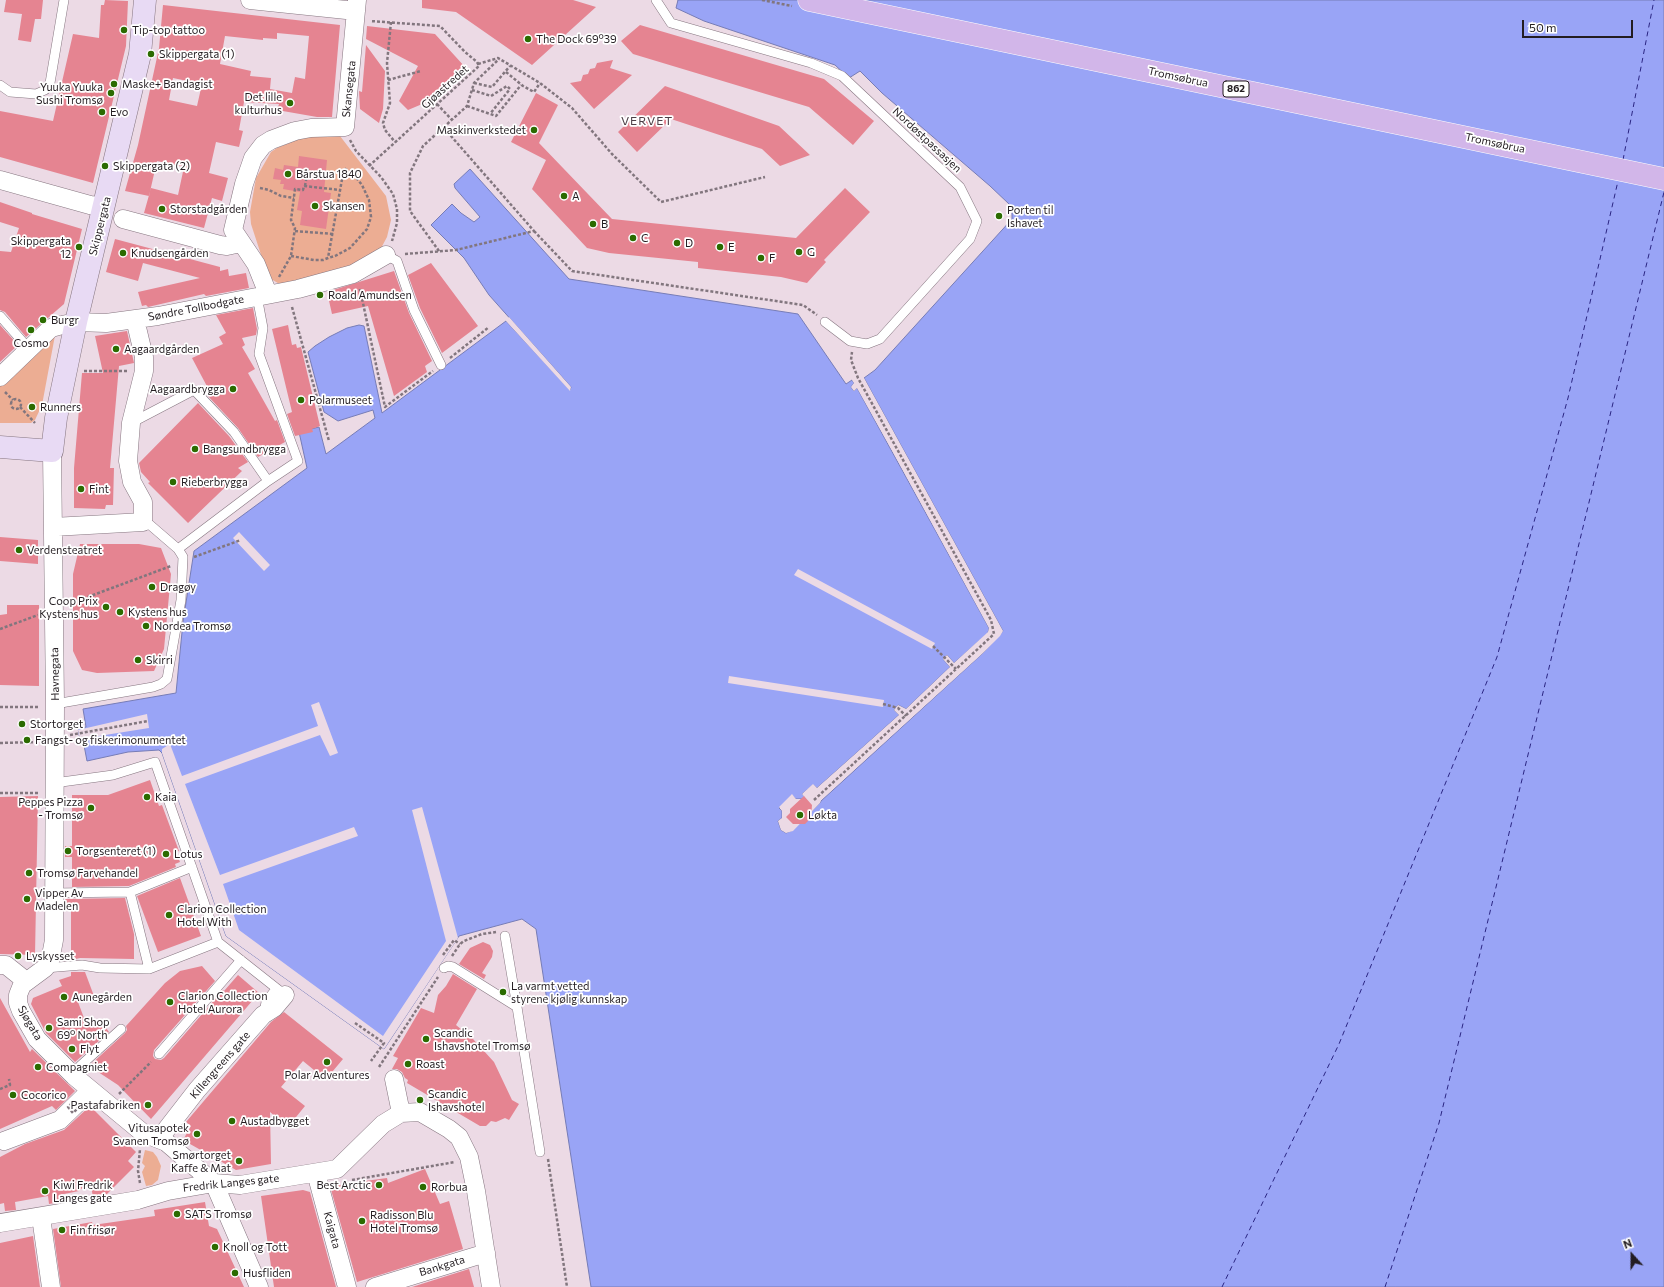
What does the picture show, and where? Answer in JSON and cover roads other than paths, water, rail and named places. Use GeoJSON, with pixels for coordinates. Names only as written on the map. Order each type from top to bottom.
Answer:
{"type":"FeatureCollection","features":[{"type":"Feature","properties":{"kind":"main road","name":"Tromsøbrua"},"geometry":{"type":"LineString","coordinates":[[809,0],[1664,179]]}},
{"type":"Feature","properties":{"kind":"street","name":"Skippergata"},"geometry":{"type":"LineString","coordinates":[[52,451],[56,418],[76,322],[105,207],[142,46],[145,0]]}},
{"type":"Feature","properties":{"kind":"street"},"geometry":{"type":"LineString","coordinates":[[250,0],[356,10]]}},
{"type":"Feature","properties":{"kind":"street","name":"Skansegata"},"geometry":{"type":"LineString","coordinates":[[241,243],[233,230],[240,199],[249,167],[263,146],[280,136],[295,131],[312,128],[345,127],[356,10]]}},
{"type":"Feature","properties":{"kind":"street"},"geometry":{"type":"LineString","coordinates":[[0,180],[90,206],[105,207]]}},
{"type":"Feature","properties":{"kind":"street"},"geometry":{"type":"LineString","coordinates":[[123,219],[220,245],[227,246],[241,243],[256,264],[262,295]]}},
{"type":"Feature","properties":{"kind":"street","name":"Søndre Tollbodgate"},"geometry":{"type":"LineString","coordinates":[[0,378],[51,328],[76,322],[106,323],[135,319],[288,291],[334,280],[357,272],[386,255]]}},
{"type":"Feature","properties":{"kind":"street","name":"Søndre Tollbodgate"},"geometry":{"type":"LineString","coordinates":[[135,319],[144,357],[144,370],[131,423],[128,461],[132,482],[143,502],[143,522]]}},
{"type":"Feature","properties":{"kind":"street"},"geometry":{"type":"LineString","coordinates":[[0,448],[52,451]]}},
{"type":"Feature","properties":{"kind":"street","name":"Havnegata"},"geometry":{"type":"LineString","coordinates":[[45,968],[50,961],[52,953],[53,893],[48,788],[48,705],[53,527],[52,451]]}},
{"type":"Feature","properties":{"kind":"street"},"geometry":{"type":"LineString","coordinates":[[53,527],[143,522]]}},
{"type":"Feature","properties":{"kind":"street"},"geometry":{"type":"LineString","coordinates":[[0,965],[6,965],[26,981],[45,968]]}},
{"type":"Feature","properties":{"kind":"street","name":"Sjøgata"},"geometry":{"type":"LineString","coordinates":[[26,981],[18,995],[18,1003],[25,1019],[37,1039],[91,1090],[143,1133],[166,1142],[214,1183],[259,1287]]}},
{"type":"Feature","properties":{"kind":"street","name":"Killengreens gate"},"geometry":{"type":"LineString","coordinates":[[159,1139],[197,1090],[264,1015],[274,1008],[281,992]]}},
{"type":"Feature","properties":{"kind":"street"},"geometry":{"type":"LineString","coordinates":[[390,1076],[401,1113]]}},
{"type":"Feature","properties":{"kind":"street"},"geometry":{"type":"LineString","coordinates":[[4,1141],[60,1120],[91,1090]]}},
{"type":"Feature","properties":{"kind":"street","name":"Fredrik Langes gate"},"geometry":{"type":"LineString","coordinates":[[0,1223],[138,1200],[168,1191],[214,1183],[240,1185],[337,1169],[383,1124],[401,1113],[420,1112],[459,1137],[470,1160],[486,1253]]}},
{"type":"Feature","properties":{"kind":"street","name":"Kaigata"},"geometry":{"type":"LineString","coordinates":[[316,1173],[347,1287]]}},
{"type":"Feature","properties":{"kind":"street"},"geometry":{"type":"LineString","coordinates":[[41,1217],[51,1287]]}},
{"type":"Feature","properties":{"kind":"street"},"geometry":{"type":"LineString","coordinates":[[486,1253],[491,1287]]}},
{"type":"Feature","properties":{"kind":"street","name":"Bankgata"},"geometry":{"type":"LineString","coordinates":[[378,1286],[401,1283],[486,1253]]}},
{"type":"Feature","properties":{"kind":"lane"},"geometry":{"type":"LineString","coordinates":[[0,85],[10,92],[36,94],[45,90],[50,83],[64,0]]}},
{"type":"Feature","properties":{"kind":"lane","name":"Nordøstpassasjen"},"geometry":{"type":"LineString","coordinates":[[656,0],[672,23],[811,63],[842,76],[960,187],[977,221],[970,240],[880,339],[867,344],[850,341],[825,322]]}},
{"type":"Feature","properties":{"kind":"lane"},"geometry":{"type":"LineString","coordinates":[[386,255],[397,261],[414,310],[440,365]]}},
{"type":"Feature","properties":{"kind":"lane","name":"Søndre Tollbodgate"},"geometry":{"type":"LineString","coordinates":[[262,295],[263,328],[259,354],[298,461],[268,481]]}},
{"type":"Feature","properties":{"kind":"lane"},"geometry":{"type":"LineString","coordinates":[[0,316],[29,349]]}},
{"type":"Feature","properties":{"kind":"lane"},"geometry":{"type":"LineString","coordinates":[[131,423],[194,390],[234,432],[268,481],[178,549]]}},
{"type":"Feature","properties":{"kind":"lane"},"geometry":{"type":"LineString","coordinates":[[48,705],[153,687],[161,684],[167,679],[181,600],[183,557],[178,549],[148,524],[143,522]]}},
{"type":"Feature","properties":{"kind":"lane"},"geometry":{"type":"LineString","coordinates":[[48,788],[113,775],[155,762],[218,942],[281,992]]}},
{"type":"Feature","properties":{"kind":"lane"},"geometry":{"type":"LineString","coordinates":[[53,893],[130,892],[192,867]]}},
{"type":"Feature","properties":{"kind":"lane"},"geometry":{"type":"LineString","coordinates":[[130,892],[149,968]]}},
{"type":"Feature","properties":{"kind":"lane"},"geometry":{"type":"LineString","coordinates":[[505,936],[544,1154]]}},
{"type":"Feature","properties":{"kind":"lane"},"geometry":{"type":"LineString","coordinates":[[45,968],[82,965],[100,968],[149,968],[218,942]]}},
{"type":"Feature","properties":{"kind":"lane"},"geometry":{"type":"LineString","coordinates":[[159,1054],[241,960]]}},
{"type":"Feature","properties":{"kind":"lane"},"geometry":{"type":"LineString","coordinates":[[444,968],[448,966],[453,967],[517,1007]]}},
{"type":"Feature","properties":{"kind":"lane"},"geometry":{"type":"LineString","coordinates":[[80,1066],[121,1028]]}},
{"type":"Feature","properties":{"kind":"water"},"geometry":{"type":"Polygon","coordinates":[[[678,0],[1664,0],[1664,1287],[591,1287],[536,929],[522,919],[459,936],[384,1049],[226,936],[162,753],[159,750],[128,752],[87,761],[83,740],[80,740],[78,728],[86,727],[83,709],[176,693],[183,622],[194,551],[307,468],[299,432],[319,427],[326,454],[375,418],[373,410],[338,421],[324,412],[308,352],[315,346],[347,328],[359,325],[364,326],[382,413],[506,321],[570,390],[571,387],[489,295],[464,258],[431,225],[452,204],[461,213],[474,222],[480,217],[455,188],[454,184],[470,169],[569,279],[798,314],[846,384],[852,380],[854,383],[851,387],[854,391],[857,388],[989,628],[988,633],[954,663],[947,655],[943,659],[950,667],[906,709],[898,705],[894,710],[899,715],[817,788],[813,785],[802,794],[807,799],[796,799],[792,795],[779,808],[782,811],[782,818],[778,821],[781,830],[786,833],[793,830],[821,801],[983,653],[1003,631],[864,378],[875,370],[1012,219],[1012,212],[1009,204],[882,93],[860,71],[849,78],[835,65],[704,21],[676,8],[678,0]]]}},
{"type":"Feature","properties":{"kind":"place","name":"Tip-top tattoo"},"geometry":{"type":"Point","coordinates":[124,30]}},
{"type":"Feature","properties":{"kind":"place","name":"The Dock 69°39"},"geometry":{"type":"Point","coordinates":[528,39]}},
{"type":"Feature","properties":{"kind":"place","name":"Skippergata (1)"},"geometry":{"type":"Point","coordinates":[151,54]}},
{"type":"Feature","properties":{"kind":"place","name":"Maske+ Bandagist"},"geometry":{"type":"Point","coordinates":[114,84]}},
{"type":"Feature","properties":{"kind":"place","name":"Yuuka Yuuka Sushi Tromsø"},"geometry":{"type":"Point","coordinates":[111,93]}},
{"type":"Feature","properties":{"kind":"place","name":"Det lille kulturhus"},"geometry":{"type":"Point","coordinates":[290,103]}},
{"type":"Feature","properties":{"kind":"place","name":"Evo"},"geometry":{"type":"Point","coordinates":[102,112]}},
{"type":"Feature","properties":{"kind":"place","name":"Maskinverkstedet"},"geometry":{"type":"Point","coordinates":[534,130]}},
{"type":"Feature","properties":{"kind":"place","name":"Skippergata (2)"},"geometry":{"type":"Point","coordinates":[105,166]}},
{"type":"Feature","properties":{"kind":"place","name":"Bårstua 1840"},"geometry":{"type":"Point","coordinates":[288,174]}},
{"type":"Feature","properties":{"kind":"place","name":"A"},"geometry":{"type":"Point","coordinates":[564,196]}},
{"type":"Feature","properties":{"kind":"place","name":"Skansen"},"geometry":{"type":"Point","coordinates":[315,206]}},
{"type":"Feature","properties":{"kind":"place","name":"Storstadgården"},"geometry":{"type":"Point","coordinates":[162,209]}},
{"type":"Feature","properties":{"kind":"place","name":"Porten til Ishavet"},"geometry":{"type":"Point","coordinates":[999,216]}},
{"type":"Feature","properties":{"kind":"place","name":"B"},"geometry":{"type":"Point","coordinates":[593,224]}},
{"type":"Feature","properties":{"kind":"place","name":"C"},"geometry":{"type":"Point","coordinates":[633,238]}},
{"type":"Feature","properties":{"kind":"place","name":"D"},"geometry":{"type":"Point","coordinates":[677,243]}},
{"type":"Feature","properties":{"kind":"place","name":"Skippergata 12"},"geometry":{"type":"Point","coordinates":[79,247]}},
{"type":"Feature","properties":{"kind":"place","name":"E"},"geometry":{"type":"Point","coordinates":[720,247]}},
{"type":"Feature","properties":{"kind":"place","name":"G"},"geometry":{"type":"Point","coordinates":[799,252]}},
{"type":"Feature","properties":{"kind":"place","name":"Knudsengården"},"geometry":{"type":"Point","coordinates":[123,253]}},
{"type":"Feature","properties":{"kind":"place","name":"F"},"geometry":{"type":"Point","coordinates":[761,258]}},
{"type":"Feature","properties":{"kind":"place","name":"Roald Amundsen"},"geometry":{"type":"Point","coordinates":[320,295]}},
{"type":"Feature","properties":{"kind":"place","name":"Burgr"},"geometry":{"type":"Point","coordinates":[43,320]}},
{"type":"Feature","properties":{"kind":"place","name":"Cosmo"},"geometry":{"type":"Point","coordinates":[31,330]}},
{"type":"Feature","properties":{"kind":"place","name":"Aagaardgården"},"geometry":{"type":"Point","coordinates":[116,349]}},
{"type":"Feature","properties":{"kind":"place","name":"Aagaardbrygga"},"geometry":{"type":"Point","coordinates":[233,389]}},
{"type":"Feature","properties":{"kind":"place","name":"Polarmuseet"},"geometry":{"type":"Point","coordinates":[301,400]}},
{"type":"Feature","properties":{"kind":"place","name":"Runners"},"geometry":{"type":"Point","coordinates":[32,407]}},
{"type":"Feature","properties":{"kind":"place","name":"Bangsundbrygga"},"geometry":{"type":"Point","coordinates":[195,449]}},
{"type":"Feature","properties":{"kind":"place","name":"Rieberbrygga"},"geometry":{"type":"Point","coordinates":[173,482]}},
{"type":"Feature","properties":{"kind":"place","name":"Fint"},"geometry":{"type":"Point","coordinates":[81,489]}},
{"type":"Feature","properties":{"kind":"place","name":"Verdensteatret"},"geometry":{"type":"Point","coordinates":[19,550]}},
{"type":"Feature","properties":{"kind":"place","name":"Dragøy"},"geometry":{"type":"Point","coordinates":[152,587]}},
{"type":"Feature","properties":{"kind":"place","name":"Coop Prix Kystens hus"},"geometry":{"type":"Point","coordinates":[106,607]}},
{"type":"Feature","properties":{"kind":"place","name":"Kystens hus"},"geometry":{"type":"Point","coordinates":[120,612]}},
{"type":"Feature","properties":{"kind":"place","name":"Nordea Tromsø"},"geometry":{"type":"Point","coordinates":[146,626]}},
{"type":"Feature","properties":{"kind":"place","name":"Skirri"},"geometry":{"type":"Point","coordinates":[138,660]}},
{"type":"Feature","properties":{"kind":"place","name":"Stortorget"},"geometry":{"type":"Point","coordinates":[22,724]}},
{"type":"Feature","properties":{"kind":"place","name":"Fangst- og fiskerimonumentet"},"geometry":{"type":"Point","coordinates":[27,740]}},
{"type":"Feature","properties":{"kind":"place","name":"Kaia"},"geometry":{"type":"Point","coordinates":[147,797]}},
{"type":"Feature","properties":{"kind":"place","name":"Peppes Pizza - Tromsø"},"geometry":{"type":"Point","coordinates":[91,808]}},
{"type":"Feature","properties":{"kind":"place","name":"Løkta"},"geometry":{"type":"Point","coordinates":[800,815]}},
{"type":"Feature","properties":{"kind":"place","name":"Torgsenteret (1)"},"geometry":{"type":"Point","coordinates":[68,851]}},
{"type":"Feature","properties":{"kind":"place","name":"Lotus"},"geometry":{"type":"Point","coordinates":[166,854]}},
{"type":"Feature","properties":{"kind":"place","name":"Tromsø Farvehandel"},"geometry":{"type":"Point","coordinates":[29,873]}},
{"type":"Feature","properties":{"kind":"place","name":"Vipper Av Madelen"},"geometry":{"type":"Point","coordinates":[27,899]}},
{"type":"Feature","properties":{"kind":"place","name":"Clarion Collection Hotel With"},"geometry":{"type":"Point","coordinates":[169,915]}},
{"type":"Feature","properties":{"kind":"place","name":"Lyskysset"},"geometry":{"type":"Point","coordinates":[18,956]}},
{"type":"Feature","properties":{"kind":"place","name":"La varmt vetted styrene kjølig kunnskap"},"geometry":{"type":"Point","coordinates":[503,992]}},
{"type":"Feature","properties":{"kind":"place","name":"Aunegården"},"geometry":{"type":"Point","coordinates":[64,997]}},
{"type":"Feature","properties":{"kind":"place","name":"Clarion Collection Hotel Aurora"},"geometry":{"type":"Point","coordinates":[170,1002]}},
{"type":"Feature","properties":{"kind":"place","name":"Sami Shop 69° North"},"geometry":{"type":"Point","coordinates":[49,1028]}},
{"type":"Feature","properties":{"kind":"place","name":"Scandic Ishavshotel Tromsø"},"geometry":{"type":"Point","coordinates":[426,1039]}},
{"type":"Feature","properties":{"kind":"place","name":"Flyt"},"geometry":{"type":"Point","coordinates":[72,1049]}},
{"type":"Feature","properties":{"kind":"place","name":"Polar Adventures"},"geometry":{"type":"Point","coordinates":[327,1062]}},
{"type":"Feature","properties":{"kind":"place","name":"Roast"},"geometry":{"type":"Point","coordinates":[408,1064]}},
{"type":"Feature","properties":{"kind":"place","name":"Compagniet"},"geometry":{"type":"Point","coordinates":[38,1067]}},
{"type":"Feature","properties":{"kind":"place","name":"Cocorico"},"geometry":{"type":"Point","coordinates":[13,1095]}},
{"type":"Feature","properties":{"kind":"place","name":"Scandic Ishavshotel"},"geometry":{"type":"Point","coordinates":[420,1100]}},
{"type":"Feature","properties":{"kind":"place","name":"Pastafabriken"},"geometry":{"type":"Point","coordinates":[148,1105]}},
{"type":"Feature","properties":{"kind":"place","name":"Austadbygget"},"geometry":{"type":"Point","coordinates":[232,1121]}},
{"type":"Feature","properties":{"kind":"place","name":"Vitusapotek Svanen Tromsø"},"geometry":{"type":"Point","coordinates":[197,1134]}},
{"type":"Feature","properties":{"kind":"place","name":"Smørtorget Kaffe & Mat"},"geometry":{"type":"Point","coordinates":[239,1161]}},
{"type":"Feature","properties":{"kind":"place","name":"Best Arctic"},"geometry":{"type":"Point","coordinates":[379,1185]}},
{"type":"Feature","properties":{"kind":"place","name":"Rorbua"},"geometry":{"type":"Point","coordinates":[423,1187]}},
{"type":"Feature","properties":{"kind":"place","name":"Kiwi Fredrik Langes gate"},"geometry":{"type":"Point","coordinates":[45,1191]}},
{"type":"Feature","properties":{"kind":"place","name":"SATS Tromsø"},"geometry":{"type":"Point","coordinates":[177,1214]}},
{"type":"Feature","properties":{"kind":"place","name":"Radisson Blu Hotel Tromsø"},"geometry":{"type":"Point","coordinates":[362,1221]}},
{"type":"Feature","properties":{"kind":"place","name":"Fin frisør"},"geometry":{"type":"Point","coordinates":[62,1230]}},
{"type":"Feature","properties":{"kind":"place","name":"Knoll og Tott"},"geometry":{"type":"Point","coordinates":[215,1247]}},
{"type":"Feature","properties":{"kind":"place","name":"Husfliden"},"geometry":{"type":"Point","coordinates":[235,1273]}},
{"type":"Feature","properties":{"kind":"district","name":"VERVET"},"geometry":{"type":"Point","coordinates":[647,121]}}]}
